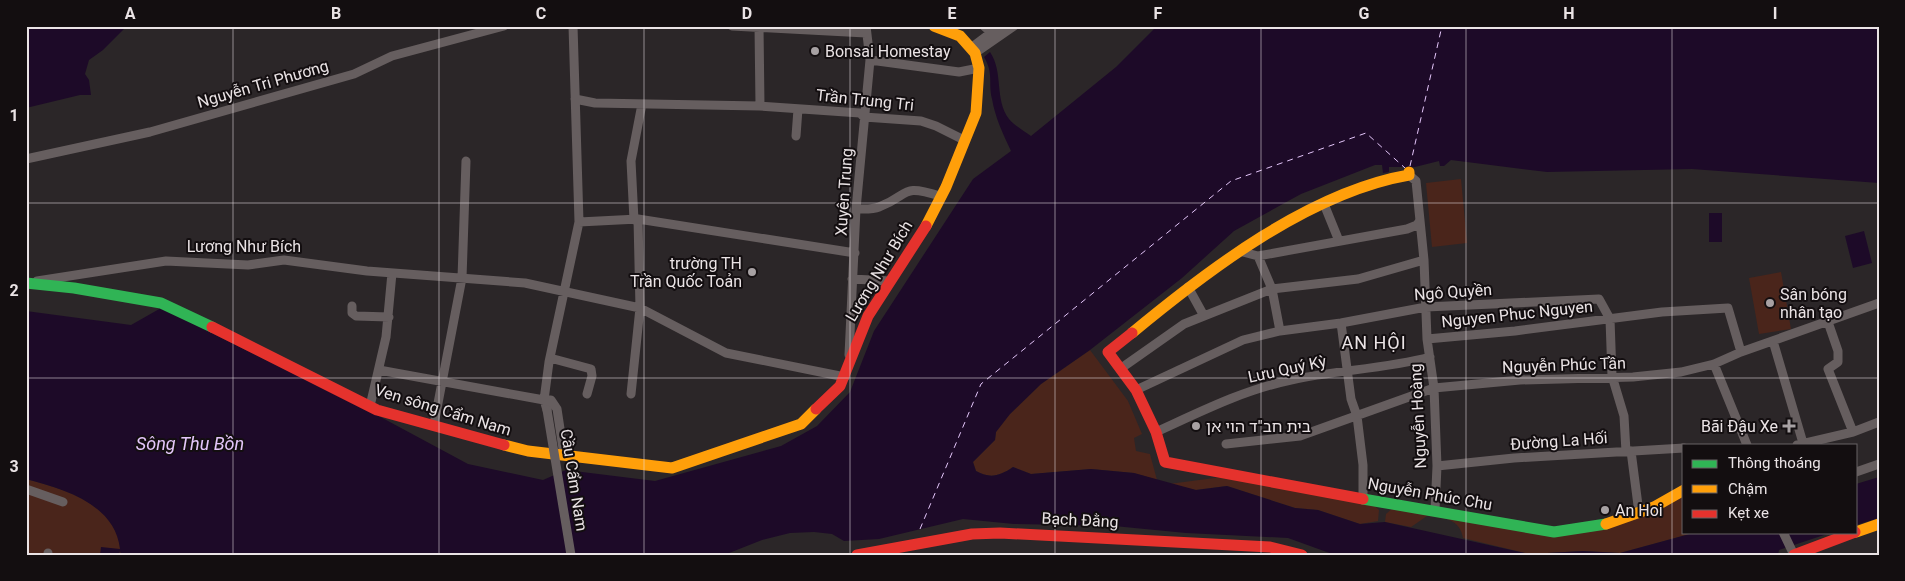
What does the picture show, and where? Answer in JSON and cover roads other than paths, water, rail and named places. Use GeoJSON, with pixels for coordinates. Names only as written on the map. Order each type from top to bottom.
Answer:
{"type":"FeatureCollection","features":[{"type":"Feature","properties":{"kind":"street","name":"Nguyễn Tri Phương"},"geometry":{"type":"LineString","coordinates":[[26,159],[150,132],[354,74],[392,56],[504,26]]}},
{"type":"Feature","properties":{"kind":"street"},"geometry":{"type":"LineString","coordinates":[[544,400],[562,293],[579,222],[573,26]]}},
{"type":"Feature","properties":{"kind":"street"},"geometry":{"type":"LineString","coordinates":[[732,26],[866,30]]}},
{"type":"Feature","properties":{"kind":"street"},"geometry":{"type":"LineString","coordinates":[[934,26],[960,36],[973,50]]}},
{"type":"Feature","properties":{"kind":"street"},"geometry":{"type":"LineString","coordinates":[[984,26],[992,33]]}},
{"type":"Feature","properties":{"kind":"street"},"geometry":{"type":"LineString","coordinates":[[973,50],[1000,26]]}},
{"type":"Feature","properties":{"kind":"street"},"geometry":{"type":"LineString","coordinates":[[973,50],[1014,26]]}},
{"type":"Feature","properties":{"kind":"street"},"geometry":{"type":"LineString","coordinates":[[759,27],[760,106]]}},
{"type":"Feature","properties":{"kind":"street","name":"Xuyên Trung"},"geometry":{"type":"LineString","coordinates":[[849,360],[856,209],[870,60],[866,30]]}},
{"type":"Feature","properties":{"kind":"street","name":"Lương Như Bích"},"geometry":{"type":"LineString","coordinates":[[26,282],[166,262],[248,265],[284,260],[392,273],[525,283],[562,293],[640,308],[726,353],[845,377],[849,360],[868,316],[923,231],[946,187],[964,140],[971,129],[976,113],[979,68],[973,50]]}},
{"type":"Feature","properties":{"kind":"street"},"geometry":{"type":"LineString","coordinates":[[870,60],[959,72],[979,68]]}},
{"type":"Feature","properties":{"kind":"street","name":"Trần Trung Tri"},"geometry":{"type":"LineString","coordinates":[[575,99],[596,103],[760,106],[860,112],[864,117],[921,121],[964,140]]}},
{"type":"Feature","properties":{"kind":"street"},"geometry":{"type":"LineString","coordinates":[[631,394],[640,308],[631,161],[642,104]]}},
{"type":"Feature","properties":{"kind":"street"},"geometry":{"type":"LineString","coordinates":[[796,136],[798,109]]}},
{"type":"Feature","properties":{"kind":"street"},"geometry":{"type":"LineString","coordinates":[[434,424],[462,278],[466,161]]}},
{"type":"Feature","properties":{"kind":"street"},"geometry":{"type":"LineString","coordinates":[[1156,432],[1136,390],[1108,352],[1188,287],[1239,251],[1324,204],[1383,178],[1409,173]]}},
{"type":"Feature","properties":{"kind":"street","name":"Nguyễn Hoàng"},"geometry":{"type":"LineString","coordinates":[[1409,173],[1416,181],[1424,260],[1428,339],[1434,388],[1437,466],[1435,510]]}},
{"type":"Feature","properties":{"kind":"street"},"geometry":{"type":"LineString","coordinates":[[856,209],[879,207],[908,190],[920,190],[940,196]]}},
{"type":"Feature","properties":{"kind":"street"},"geometry":{"type":"LineString","coordinates":[[1324,204],[1339,241]]}},
{"type":"Feature","properties":{"kind":"street"},"geometry":{"type":"LineString","coordinates":[[579,222],[636,220],[855,254]]}},
{"type":"Feature","properties":{"kind":"street"},"geometry":{"type":"LineString","coordinates":[[1239,251],[1258,256],[1407,229],[1417,225],[1420,220]]}},
{"type":"Feature","properties":{"kind":"street"},"geometry":{"type":"LineString","coordinates":[[1258,256],[1272,289],[1280,331]]}},
{"type":"Feature","properties":{"kind":"street"},"geometry":{"type":"LineString","coordinates":[[1120,370],[1184,324],[1272,289],[1358,279],[1424,260]]}},
{"type":"Feature","properties":{"kind":"street"},"geometry":{"type":"LineString","coordinates":[[370,406],[379,370],[388,316],[392,273]]}},
{"type":"Feature","properties":{"kind":"street"},"geometry":{"type":"LineString","coordinates":[[852,279],[890,281]]}},
{"type":"Feature","properties":{"kind":"street","name":"Ven sông Cẩm Nam"},"geometry":{"type":"LineString","coordinates":[[26,282],[161,303],[197,319],[377,410],[434,424],[512,447],[672,468],[801,424],[812,416],[840,386],[845,377]]}},
{"type":"Feature","properties":{"kind":"street"},"geometry":{"type":"LineString","coordinates":[[1188,287],[1204,316]]}},
{"type":"Feature","properties":{"kind":"street","name":"Ngô Quyền"},"geometry":{"type":"LineString","coordinates":[[1136,390],[1243,340],[1280,331],[1341,323],[1426,308],[1599,299],[1610,319]]}},
{"type":"Feature","properties":{"kind":"street","name":"Nguyễn Phúc Tần"},"geometry":{"type":"LineString","coordinates":[[1226,444],[1300,436],[1434,388],[1520,380],[1612,376],[1633,377],[1681,372],[1714,364],[1741,352],[1879,303]]}},
{"type":"Feature","properties":{"kind":"street"},"geometry":{"type":"LineString","coordinates":[[352,306],[352,313],[356,316],[388,316]]}},
{"type":"Feature","properties":{"kind":"street"},"geometry":{"type":"LineString","coordinates":[[1639,513],[1624,416],[1612,376],[1610,319],[1728,308],[1741,352]]}},
{"type":"Feature","properties":{"kind":"street","name":"Nguyen Phuc Nguyen"},"geometry":{"type":"LineString","coordinates":[[1428,339],[1515,331],[1610,319]]}},
{"type":"Feature","properties":{"kind":"street"},"geometry":{"type":"LineString","coordinates":[[1828,322],[1838,351],[1838,362],[1828,369],[1853,432]]}},
{"type":"Feature","properties":{"kind":"street"},"geometry":{"type":"LineString","coordinates":[[1341,323],[1346,372],[1351,399],[1358,416],[1363,465],[1363,498]]}},
{"type":"Feature","properties":{"kind":"street"},"geometry":{"type":"LineString","coordinates":[[1773,341],[1800,444],[1853,432],[1879,422]]}},
{"type":"Feature","properties":{"kind":"street","name":"Lưu Quý Kỳ"},"geometry":{"type":"LineString","coordinates":[[1156,432],[1247,391],[1291,380],[1403,364],[1430,357]]}},
{"type":"Feature","properties":{"kind":"street"},"geometry":{"type":"LineString","coordinates":[[550,358],[591,369],[592,376],[587,394]]}},
{"type":"Feature","properties":{"kind":"street"},"geometry":{"type":"LineString","coordinates":[[1714,364],[1747,444]]}},
{"type":"Feature","properties":{"kind":"street"},"geometry":{"type":"LineString","coordinates":[[379,370],[551,400],[556,403],[564,455]]}},
{"type":"Feature","properties":{"kind":"street","name":"Cầu Cẩm Nam"},"geometry":{"type":"LineString","coordinates":[[544,400],[571,555]]}},
{"type":"Feature","properties":{"kind":"street","name":"Nguyễn Phúc Chu"},"geometry":{"type":"LineString","coordinates":[[1156,432],[1165,462],[1554,532],[1585,529],[1639,513],[1682,491]]}},
{"type":"Feature","properties":{"kind":"street","name":"Đường La Hối"},"geometry":{"type":"LineString","coordinates":[[1437,466],[1682,448]]}},
{"type":"Feature","properties":{"kind":"street"},"geometry":{"type":"LineString","coordinates":[[1858,471],[1879,464]]}},
{"type":"Feature","properties":{"kind":"street"},"geometry":{"type":"LineString","coordinates":[[26,489],[63,502]]}},
{"type":"Feature","properties":{"kind":"street"},"geometry":{"type":"LineString","coordinates":[[1858,531],[1879,524]]}},
{"type":"Feature","properties":{"kind":"street","name":"Bạch Đằng"},"geometry":{"type":"LineString","coordinates":[[857,555],[972,534],[1000,533],[1270,547],[1302,555]]}},
{"type":"Feature","properties":{"kind":"street"},"geometry":{"type":"LineString","coordinates":[[1784,534],[1792,552],[1850,534]]}},
{"type":"Feature","properties":{"kind":"water"},"geometry":{"type":"Polygon","coordinates":[[[26,26],[127,26],[103,50],[89,60],[85,74],[89,80],[91,95],[80,95],[26,108],[26,26]]]}},
{"type":"Feature","properties":{"kind":"water","name":"Sông Thu Bồn"},"geometry":{"type":"Polygon","coordinates":[[[1157,26],[1879,26],[1879,183],[1692,169],[1547,172],[1451,160],[1444,166],[1440,166],[1439,161],[1415,167],[1389,167],[1389,172],[1383,173],[1382,165],[1375,165],[1301,194],[1234,231],[1182,278],[1090,350],[1041,384],[1010,414],[996,432],[995,440],[973,462],[976,471],[990,476],[1004,473],[1013,467],[1031,474],[1091,469],[1134,473],[1196,490],[1227,486],[1295,508],[1318,510],[1360,524],[1385,522],[1529,554],[1583,551],[1620,553],[1690,534],[1827,534],[1779,550],[1778,555],[1335,555],[1288,538],[1186,533],[1114,526],[1014,524],[963,519],[879,539],[844,541],[832,534],[814,532],[790,533],[762,540],[724,555],[121,555],[120,551],[119,555],[100,555],[101,547],[120,549],[116,533],[109,520],[85,501],[71,494],[26,479],[26,311],[131,325],[161,308],[375,414],[468,464],[543,480],[566,470],[655,481],[781,446],[817,426],[850,392],[874,331],[973,179],[1011,151],[995,112],[989,68],[984,57],[990,52],[994,60],[1004,111],[1009,119],[1031,136],[1116,67],[1157,26]]]}},
{"type":"Feature","properties":{"kind":"water"},"geometry":{"type":"Polygon","coordinates":[[[1709,213],[1722,213],[1722,242],[1709,242],[1709,213]]]}},
{"type":"Feature","properties":{"kind":"water"},"geometry":{"type":"Polygon","coordinates":[[[1864,231],[1872,263],[1853,268],[1845,236],[1864,231]]]}},
{"type":"Feature","properties":{"kind":"water"},"geometry":{"type":"Polygon","coordinates":[[[1879,477],[1879,518],[1858,524],[1858,483],[1879,477]]]}},
{"type":"Feature","properties":{"kind":"place","name":"Bonsai Homestay"},"geometry":{"type":"Point","coordinates":[815,51]}},
{"type":"Feature","properties":{"kind":"place","name":"trường TH Trần Quốc Toản"},"geometry":{"type":"Point","coordinates":[752,272]}},
{"type":"Feature","properties":{"kind":"place","name":"Sân bóng nhân tạo"},"geometry":{"type":"Point","coordinates":[1770,303]}},
{"type":"Feature","properties":{"kind":"place","name":"בית חב\"ד הוי אן"},"geometry":{"type":"Point","coordinates":[1196,426]}},
{"type":"Feature","properties":{"kind":"place","name":"Bãi Đậu Xe"},"geometry":{"type":"Point","coordinates":[1789,426]}},
{"type":"Feature","properties":{"kind":"place","name":"An Hoi"},"geometry":{"type":"Point","coordinates":[1605,510]}},
{"type":"Feature","properties":{"kind":"district","name":"AN HỘI"},"geometry":{"type":"Point","coordinates":[1374,342]}}]}
